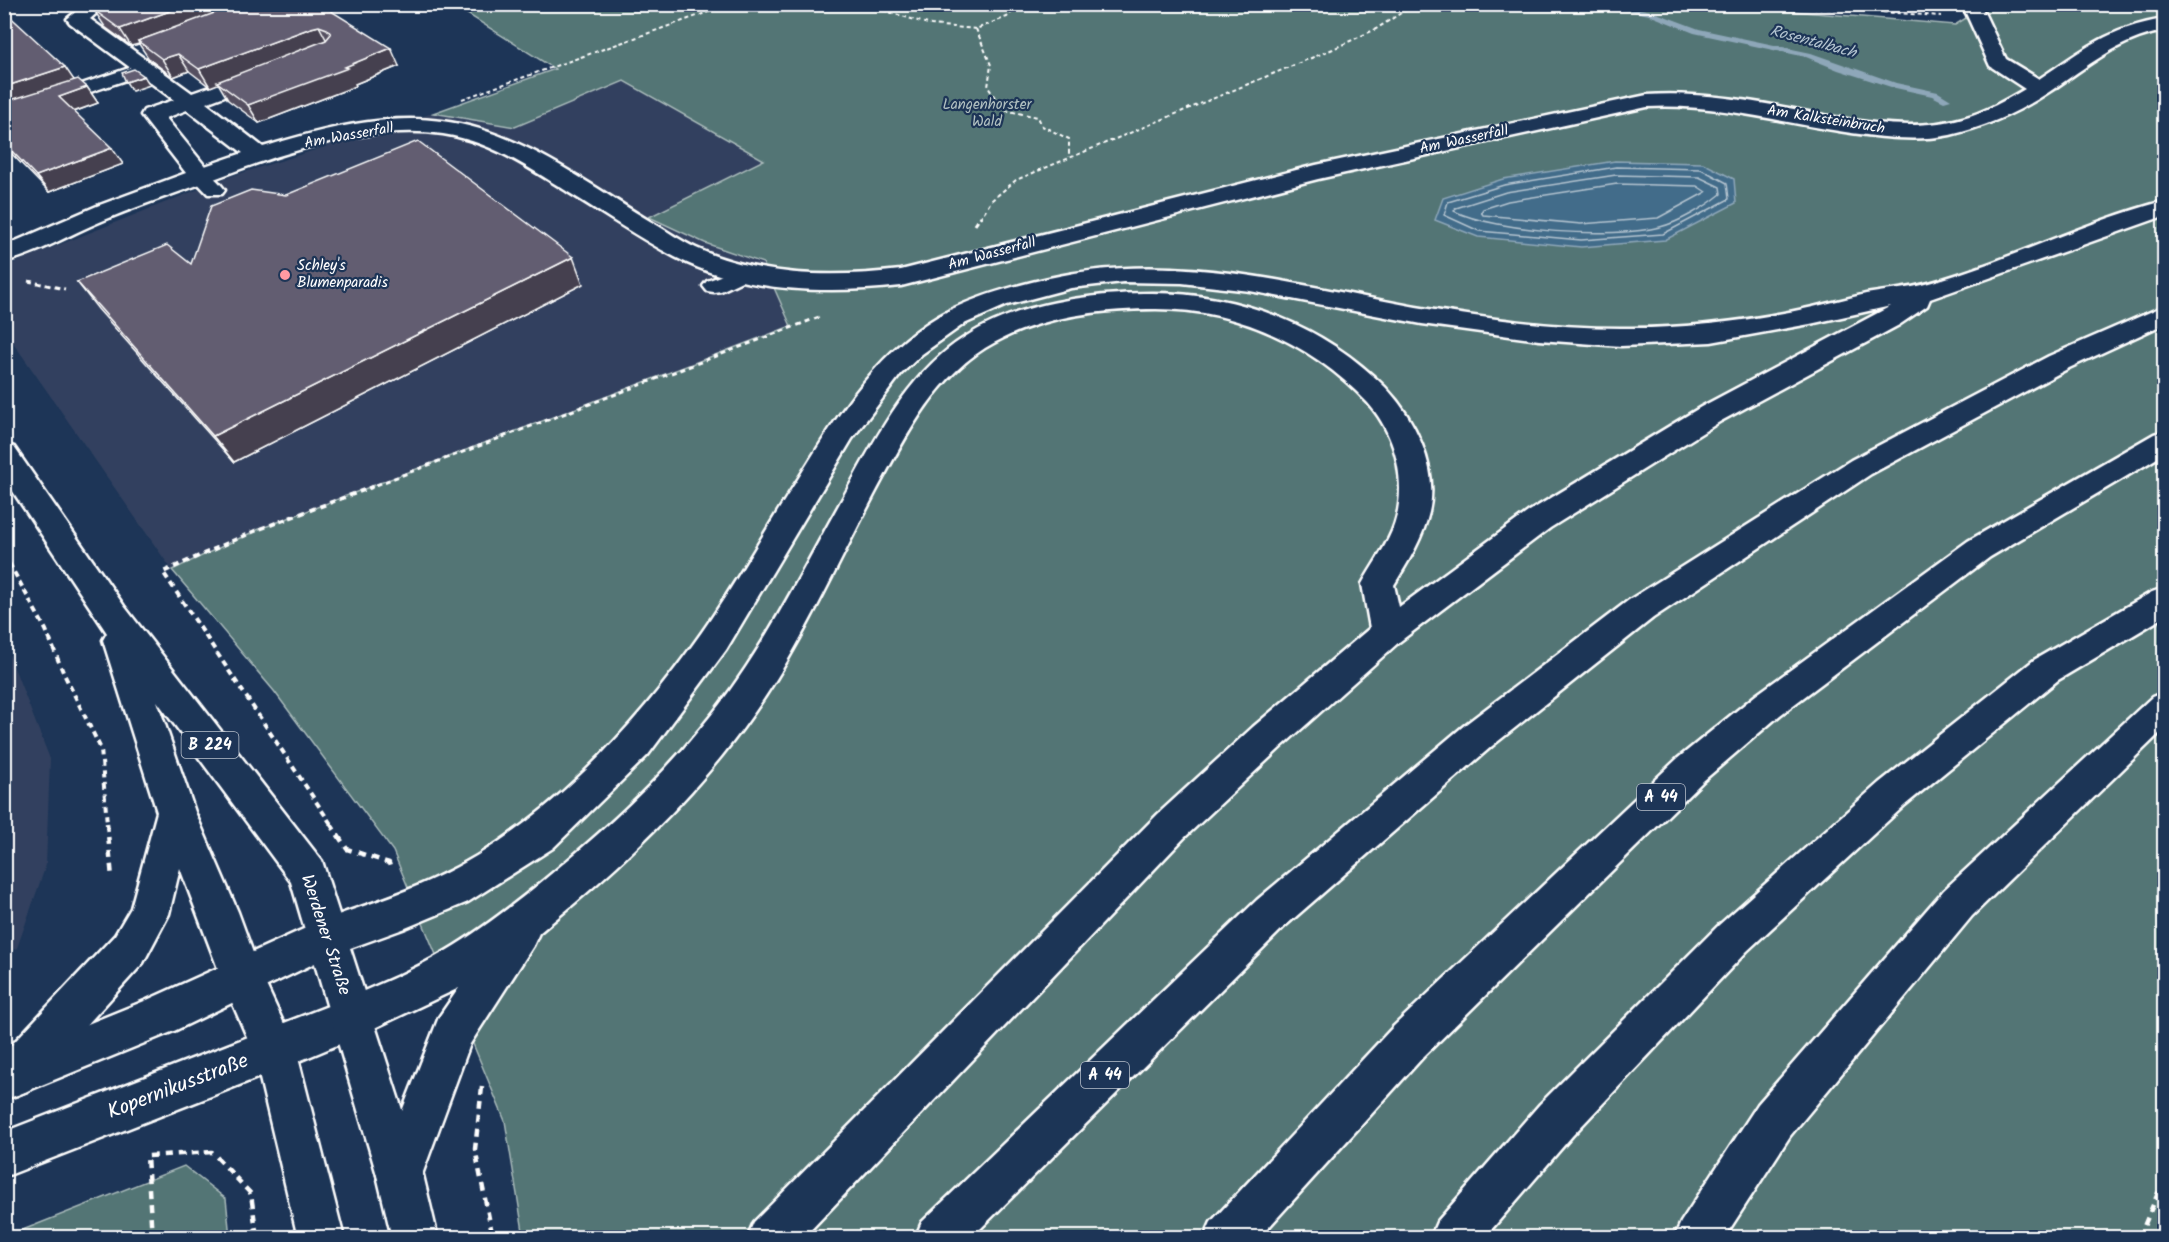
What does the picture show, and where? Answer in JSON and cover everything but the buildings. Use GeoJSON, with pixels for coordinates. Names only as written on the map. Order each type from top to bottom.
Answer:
{"type":"FeatureCollection","features":[{"type":"Feature","properties":{"kind":"main road"},"geometry":{"type":"LineString","coordinates":[[98,4],[77,19],[141,58],[260,156]]}},
{"type":"Feature","properties":{"kind":"main road"},"geometry":{"type":"LineString","coordinates":[[1973,12],[1997,62],[2040,89]]}},
{"type":"Feature","properties":{"kind":"main road","name":"Am Kalksteinbruch"},"geometry":{"type":"LineString","coordinates":[[1749,108],[1895,130],[1937,129],[1972,123],[2040,89],[2087,53],[2116,36],[2133,30],[2164,25]]}},
{"type":"Feature","properties":{"kind":"main road"},"geometry":{"type":"LineString","coordinates":[[208,183],[152,115],[285,67]]}},
{"type":"Feature","properties":{"kind":"main road","name":"Am Wasserfall"},"geometry":{"type":"LineString","coordinates":[[4,234],[85,219],[208,183],[260,156],[320,139],[381,127],[420,126],[453,129],[483,136],[511,148],[686,253],[741,274],[802,281],[858,283],[901,278],[1316,172],[1618,105],[1679,99],[1749,108]]}},
{"type":"Feature","properties":{"kind":"main road"},"geometry":{"type":"LineString","coordinates":[[8,1077],[159,1016],[328,937],[404,911],[454,889],[540,836],[635,744],[714,641],[842,432],[891,368],[912,348],[955,318],[998,299],[1070,280],[1123,274],[1182,275],[1250,283],[1422,316],[1539,332],[1631,337],[1711,333],[1755,327],[1932,291],[2164,208]]}},
{"type":"Feature","properties":{"kind":"main road","name":"Am Wasserfall"},"geometry":{"type":"LineString","coordinates":[[4,255],[85,219]]}},
{"type":"Feature","properties":{"kind":"main road"},"geometry":{"type":"LineString","coordinates":[[770,1238],[1171,826],[1266,738],[1387,633],[1539,520],[1711,414],[1890,319],[1932,291]]}},
{"type":"Feature","properties":{"kind":"main road"},"geometry":{"type":"LineString","coordinates":[[400,1175],[454,1032],[529,916],[619,840],[662,800],[734,714],[764,669],[892,433],[947,366],[974,343],[1002,330],[1048,314],[1112,302],[1173,302],[1207,306],[1245,315],[1285,328],[1320,346],[1354,371],[1396,417],[1410,450],[1417,496],[1404,540],[1378,585],[1387,633]]}},
{"type":"Feature","properties":{"kind":"main road","name":"A 44"},"geometry":{"type":"LineString","coordinates":[[938,1238],[1271,913],[1479,735],[1641,609],[1861,467],[2059,362],[2164,314]]}},
{"type":"Feature","properties":{"kind":"main road","name":"A 44"},"geometry":{"type":"LineString","coordinates":[[1227,1238],[1409,1041],[1690,770],[1768,705],[1917,592],[1979,549],[2164,441]]}},
{"type":"Feature","properties":{"kind":"main road","name":"Werdener Straße"},"geometry":{"type":"LineString","coordinates":[[4,454],[112,615],[308,874],[400,1175],[415,1238]]}},
{"type":"Feature","properties":{"kind":"main road"},"geometry":{"type":"LineString","coordinates":[[1453,1238],[1556,1120],[1732,938],[1874,810],[2046,670],[2164,602]]}},
{"type":"Feature","properties":{"kind":"main road","name":"Werdener Straße"},"geometry":{"type":"LineString","coordinates":[[112,615],[176,812],[218,912],[242,979],[275,1050],[321,1238]]}},
{"type":"Feature","properties":{"kind":"main road"},"geometry":{"type":"LineString","coordinates":[[1697,1238],[1774,1120],[1958,903],[2164,706]]}},
{"type":"Feature","properties":{"kind":"main road"},"geometry":{"type":"LineString","coordinates":[[8,1077],[129,949],[149,914],[176,812]]}},
{"type":"Feature","properties":{"kind":"main road","name":"Kopernikusstraße"},"geometry":{"type":"LineString","coordinates":[[4,1155],[275,1050],[414,990],[476,955],[529,916]]}},
{"type":"Feature","properties":{"kind":"lane"},"geometry":{"type":"LineString","coordinates":[[4,116],[141,58]]}},
{"type":"Feature","properties":{"kind":"lane"},"geometry":{"type":"LineString","coordinates":[[714,286],[741,274]]}},
{"type":"Feature","properties":{"kind":"path"},"geometry":{"type":"LineString","coordinates":[[402,127],[414,116],[731,4]]}},
{"type":"Feature","properties":{"kind":"path"},"geometry":{"type":"LineString","coordinates":[[863,4],[886,14],[931,25],[976,29],[1006,17],[1020,4]]}},
{"type":"Feature","properties":{"kind":"path"},"geometry":{"type":"LineString","coordinates":[[969,261],[969,243],[974,226],[992,200],[1016,180],[1285,70],[1345,43],[1416,4]]}},
{"type":"Feature","properties":{"kind":"path"},"geometry":{"type":"LineString","coordinates":[[1684,4],[1708,6],[1759,4]]}},
{"type":"Feature","properties":{"kind":"path"},"geometry":{"type":"LineString","coordinates":[[1764,4],[1973,12]]}},
{"type":"Feature","properties":{"kind":"path"},"geometry":{"type":"LineString","coordinates":[[976,29],[991,65],[988,87],[1003,110],[1038,117],[1042,126],[1069,139],[1069,157]]}},
{"type":"Feature","properties":{"kind":"path"},"geometry":{"type":"LineString","coordinates":[[25,280],[65,289]]}},
{"type":"Feature","properties":{"kind":"path"},"geometry":{"type":"LineString","coordinates":[[395,879],[389,863],[347,849],[163,572],[257,530],[827,314]]}},
{"type":"Feature","properties":{"kind":"path"},"geometry":{"type":"LineString","coordinates":[[4,554],[46,630],[63,672],[101,749],[113,886]]}},
{"type":"Feature","properties":{"kind":"path"},"geometry":{"type":"LineString","coordinates":[[483,1079],[475,1149],[493,1238]]}},
{"type":"Feature","properties":{"kind":"path"},"geometry":{"type":"LineString","coordinates":[[152,1238],[147,1156],[212,1152],[251,1194],[257,1238]]}},
{"type":"Feature","properties":{"kind":"path"},"geometry":{"type":"LineString","coordinates":[[2140,1237],[2164,1179]]}},
{"type":"Feature","properties":{"kind":"shaded area"},"geometry":{"type":"Polygon","coordinates":[[[624,81],[764,160],[650,217],[705,243],[763,263],[791,326],[257,530],[172,570],[5,331],[4,267],[229,177],[433,113],[515,127],[624,81]]]}},
{"type":"Feature","properties":{"kind":"shaded area"},"geometry":{"type":"Polygon","coordinates":[[[4,642],[50,759],[46,865],[17,948],[5,953],[4,642]]]}},
{"type":"Feature","properties":{"kind":"green space","name":"Langenhorster Wald"},"geometry":{"type":"Polygon","coordinates":[[[1709,4],[1955,25],[1987,5],[2164,5],[2164,1237],[524,1237],[505,1121],[393,851],[274,691],[172,570],[257,530],[791,326],[763,263],[705,243],[649,217],[764,160],[624,81],[515,127],[433,113],[555,69],[453,5],[1709,4]]]}},
{"type":"Feature","properties":{"kind":"green space"},"geometry":{"type":"Polygon","coordinates":[[[184,1166],[226,1199],[230,1237],[5,1237],[184,1166]]]}},
{"type":"Feature","properties":{"kind":"water"},"geometry":{"type":"Polygon","coordinates":[[[1615,161],[1703,163],[1734,179],[1736,203],[1665,240],[1581,247],[1478,237],[1435,220],[1443,198],[1503,179],[1615,161]]]}},
{"type":"Feature","properties":{"kind":"waterway","name":"Rosentalbach"},"geometry":{"type":"LineString","coordinates":[[1599,4],[1651,13],[1697,31],[1808,55],[1841,68],[1894,85],[1935,94],[1947,100]]}},
{"type":"Feature","properties":{"kind":"place","name":"Schley's Blumenparadis"},"geometry":{"type":"Point","coordinates":[285,275]}}]}
